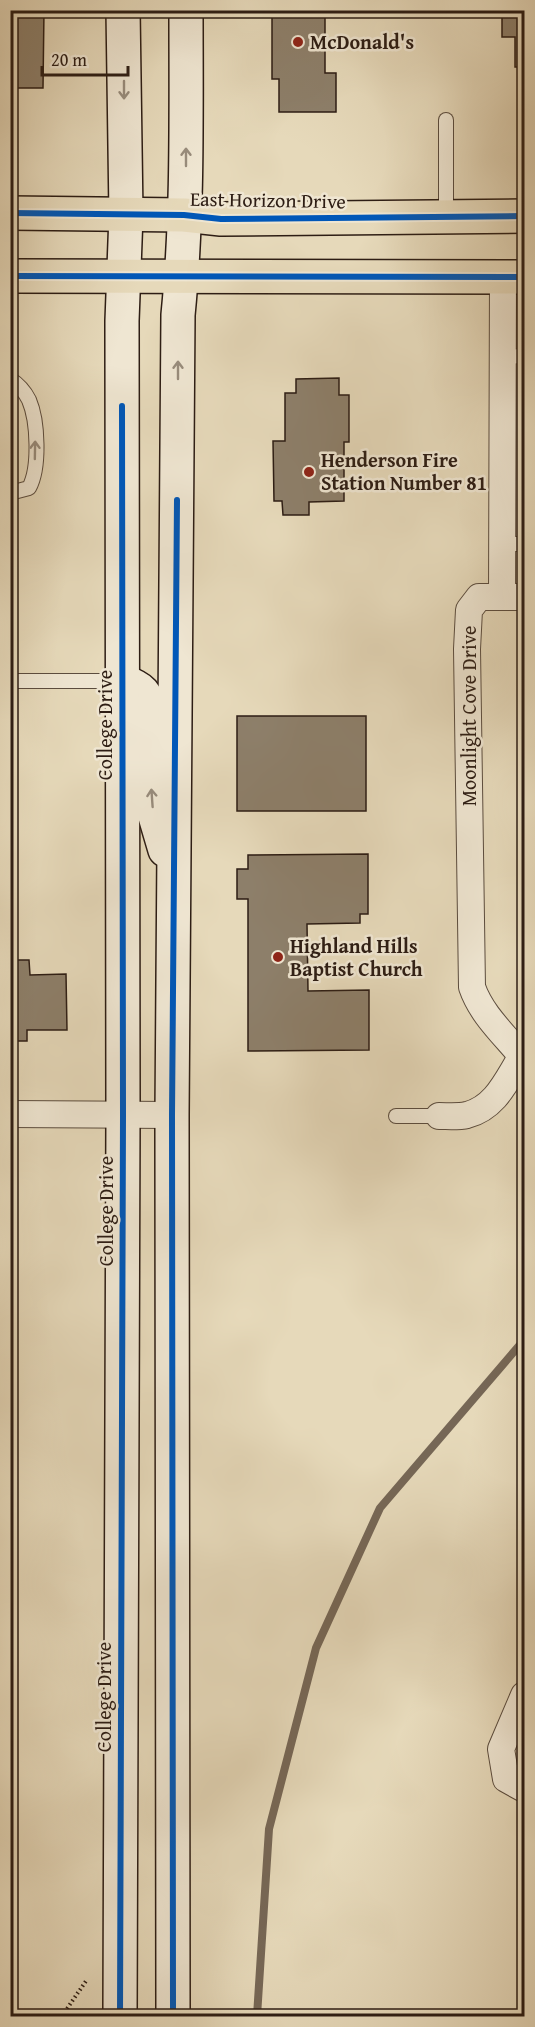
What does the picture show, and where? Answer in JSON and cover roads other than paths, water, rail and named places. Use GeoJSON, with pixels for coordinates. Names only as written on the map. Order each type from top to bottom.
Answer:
{"type":"FeatureCollection","features":[{"type":"Feature","properties":{"kind":"main road","name":"College Drive"},"geometry":{"type":"LineString","coordinates":[[120,2016],[123,1116],[122,321],[126,215],[123,10]]}},
{"type":"Feature","properties":{"kind":"main road"},"geometry":{"type":"LineString","coordinates":[[173,2016],[172,1115],[178,326],[186,173],[186,10]]}},
{"type":"Feature","properties":{"kind":"main road","name":"East Horizon Drive"},"geometry":{"type":"LineString","coordinates":[[10,213],[184,215],[221,219],[525,216]]}},
{"type":"Feature","properties":{"kind":"main road"},"geometry":{"type":"LineString","coordinates":[[10,276],[514,277]]}},
{"type":"Feature","properties":{"kind":"main road"},"geometry":{"type":"LineString","coordinates":[[122,681],[139,687],[148,699],[152,714],[152,806],[175,874]]}},
{"type":"Feature","properties":{"kind":"street","name":"Moonlight Cove Drive"},"geometry":{"type":"LineString","coordinates":[[514,277],[513,597],[479,597],[469,610],[467,650],[472,987],[477,1002],[485,1014],[524,1056]]}},
{"type":"Feature","properties":{"kind":"street"},"geometry":{"type":"LineString","coordinates":[[438,1116],[466,1115],[481,1110],[504,1089],[524,1056]]}},
{"type":"Feature","properties":{"kind":"street"},"geometry":{"type":"LineString","coordinates":[[10,1114],[172,1115]]}},
{"type":"Feature","properties":{"kind":"street"},"geometry":{"type":"LineString","coordinates":[[515,1784],[501,1749],[525,1695]]}},
{"type":"Feature","properties":{"kind":"lane"},"geometry":{"type":"LineString","coordinates":[[446,120],[446,217]]}},
{"type":"Feature","properties":{"kind":"lane"},"geometry":{"type":"LineString","coordinates":[[10,379],[28,398],[34,417],[35,448],[34,479],[29,488],[10,493]]}},
{"type":"Feature","properties":{"kind":"lane"},"geometry":{"type":"LineString","coordinates":[[10,681],[122,681]]}},
{"type":"Feature","properties":{"kind":"lane"},"geometry":{"type":"LineString","coordinates":[[396,1116],[438,1116]]}},
{"type":"Feature","properties":{"kind":"waterway"},"geometry":{"type":"LineString","coordinates":[[257,2016],[269,1829],[316,1648],[380,1508],[524,1340]]}},
{"type":"Feature","properties":{"kind":"place","name":"McDonald's"},"geometry":{"type":"Point","coordinates":[298,42]}},
{"type":"Feature","properties":{"kind":"place","name":"Henderson Fire Station Number 81"},"geometry":{"type":"Point","coordinates":[309,472]}},
{"type":"Feature","properties":{"kind":"place","name":"Highland Hills Baptist Church"},"geometry":{"type":"Point","coordinates":[278,957]}}]}
